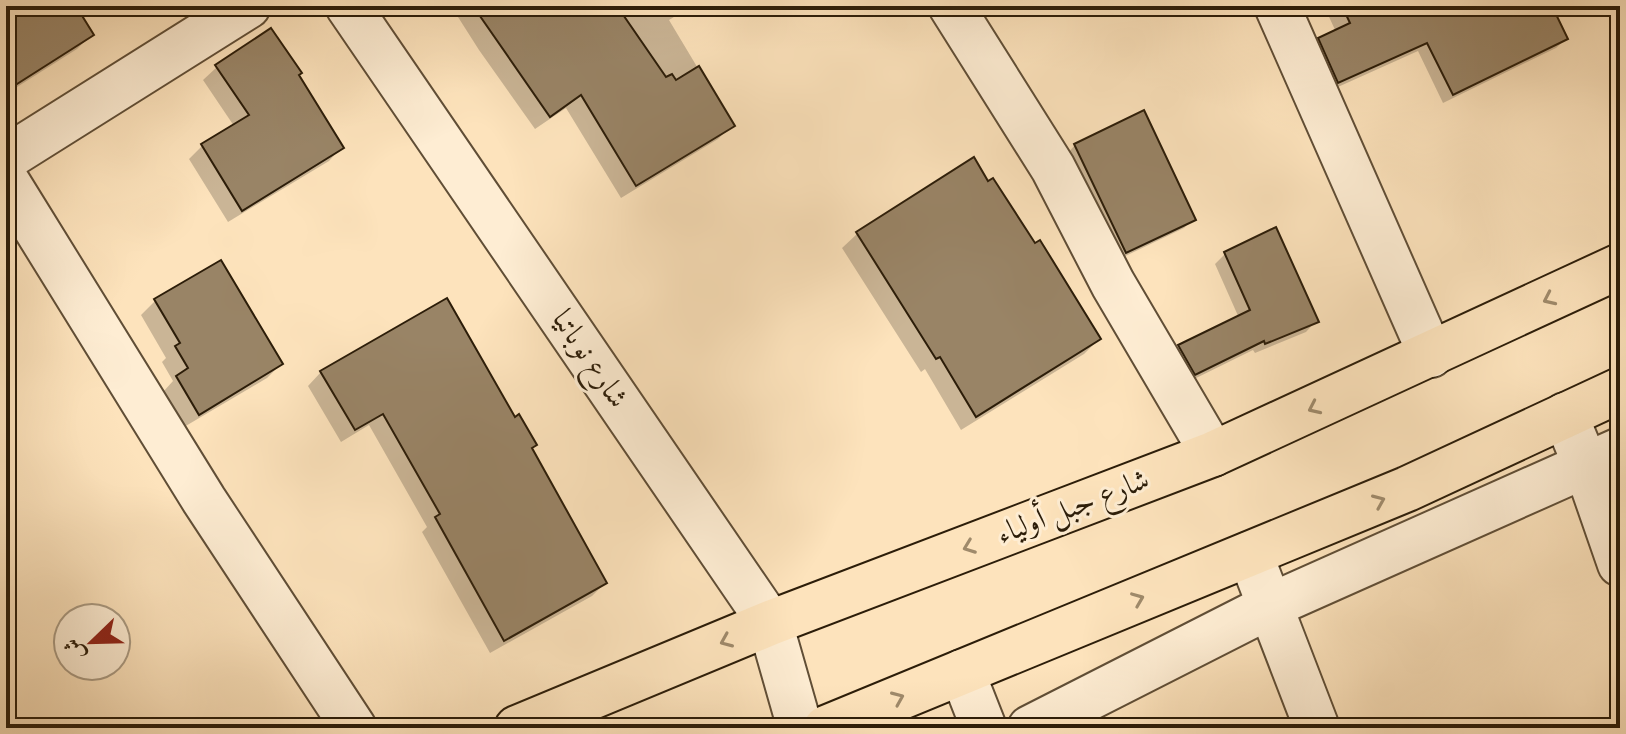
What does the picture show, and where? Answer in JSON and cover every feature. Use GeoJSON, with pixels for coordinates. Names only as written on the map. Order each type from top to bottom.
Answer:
{"type":"FeatureCollection","features":[{"type":"Feature","properties":{"kind":"main road","name":"شارع جبل أولياء"},"geometry":{"type":"LineString","coordinates":[[517,728],[770,623],[1213,454],[1620,266]]}},
{"type":"Feature","properties":{"kind":"main road"},"geometry":{"type":"LineString","coordinates":[[826,728],[1407,489],[1620,390]]}},
{"type":"Feature","properties":{"kind":"street"},"geometry":{"type":"LineString","coordinates":[[6,158],[248,6]]}},
{"type":"Feature","properties":{"kind":"street","name":"شارع نوباتيا"},"geometry":{"type":"LineString","coordinates":[[348,6],[770,623],[800,728]]}},
{"type":"Feature","properties":{"kind":"street"},"geometry":{"type":"LineString","coordinates":[[951,6],[1053,168],[1113,284],[1213,454]]}},
{"type":"Feature","properties":{"kind":"street"},"geometry":{"type":"LineString","coordinates":[[1277,6],[1431,355]]}},
{"type":"Feature","properties":{"kind":"street"},"geometry":{"type":"LineString","coordinates":[[6,180],[204,500],[354,728]]}},
{"type":"Feature","properties":{"kind":"street"},"geometry":{"type":"LineString","coordinates":[[1565,415],[1603,458],[1620,564]]}},
{"type":"Feature","properties":{"kind":"street"},"geometry":{"type":"LineString","coordinates":[[1030,728],[1270,606],[1603,458]]}},
{"type":"Feature","properties":{"kind":"street"},"geometry":{"type":"LineString","coordinates":[[1250,554],[1317,728]]}},
{"type":"Feature","properties":{"kind":"street"},"geometry":{"type":"LineString","coordinates":[[962,672],[984,728]]}},
{"type":"Feature","properties":{"kind":"building"},"geometry":{"type":"Polygon","coordinates":[[[6,6],[76,6],[94,35],[6,91],[6,6]]]}},
{"type":"Feature","properties":{"kind":"building"},"geometry":{"type":"Polygon","coordinates":[[[473,6],[617,6],[666,77],[672,74],[676,80],[699,66],[735,126],[636,186],[581,95],[550,117],[473,6]]]}},
{"type":"Feature","properties":{"kind":"building"},"geometry":{"type":"Polygon","coordinates":[[[1342,6],[1552,6],[1568,39],[1453,95],[1427,43],[1338,83],[1318,38],[1350,23],[1342,6]]]}},
{"type":"Feature","properties":{"kind":"building"},"geometry":{"type":"Polygon","coordinates":[[[271,28],[302,73],[299,75],[344,148],[242,211],[201,144],[249,115],[215,65],[271,28]]]}},
{"type":"Feature","properties":{"kind":"building"},"geometry":{"type":"Polygon","coordinates":[[[1144,110],[1196,220],[1126,253],[1074,144],[1144,110]]]}},
{"type":"Feature","properties":{"kind":"building"},"geometry":{"type":"Polygon","coordinates":[[[974,157],[988,181],[993,178],[1035,243],[1040,240],[1101,339],[976,417],[940,357],[936,359],[856,232],[974,157]]]}},
{"type":"Feature","properties":{"kind":"building"},"geometry":{"type":"Polygon","coordinates":[[[1276,227],[1319,322],[1265,344],[1264,341],[1195,375],[1178,345],[1250,310],[1224,252],[1276,227]]]}},
{"type":"Feature","properties":{"kind":"building"},"geometry":{"type":"Polygon","coordinates":[[[221,260],[283,364],[199,415],[176,376],[188,368],[175,346],[180,343],[154,299],[221,260]]]}},
{"type":"Feature","properties":{"kind":"building"},"geometry":{"type":"Polygon","coordinates":[[[447,298],[515,417],[519,414],[537,445],[532,448],[607,583],[504,641],[435,517],[440,514],[383,414],[355,430],[320,371],[447,298]]]}}]}
